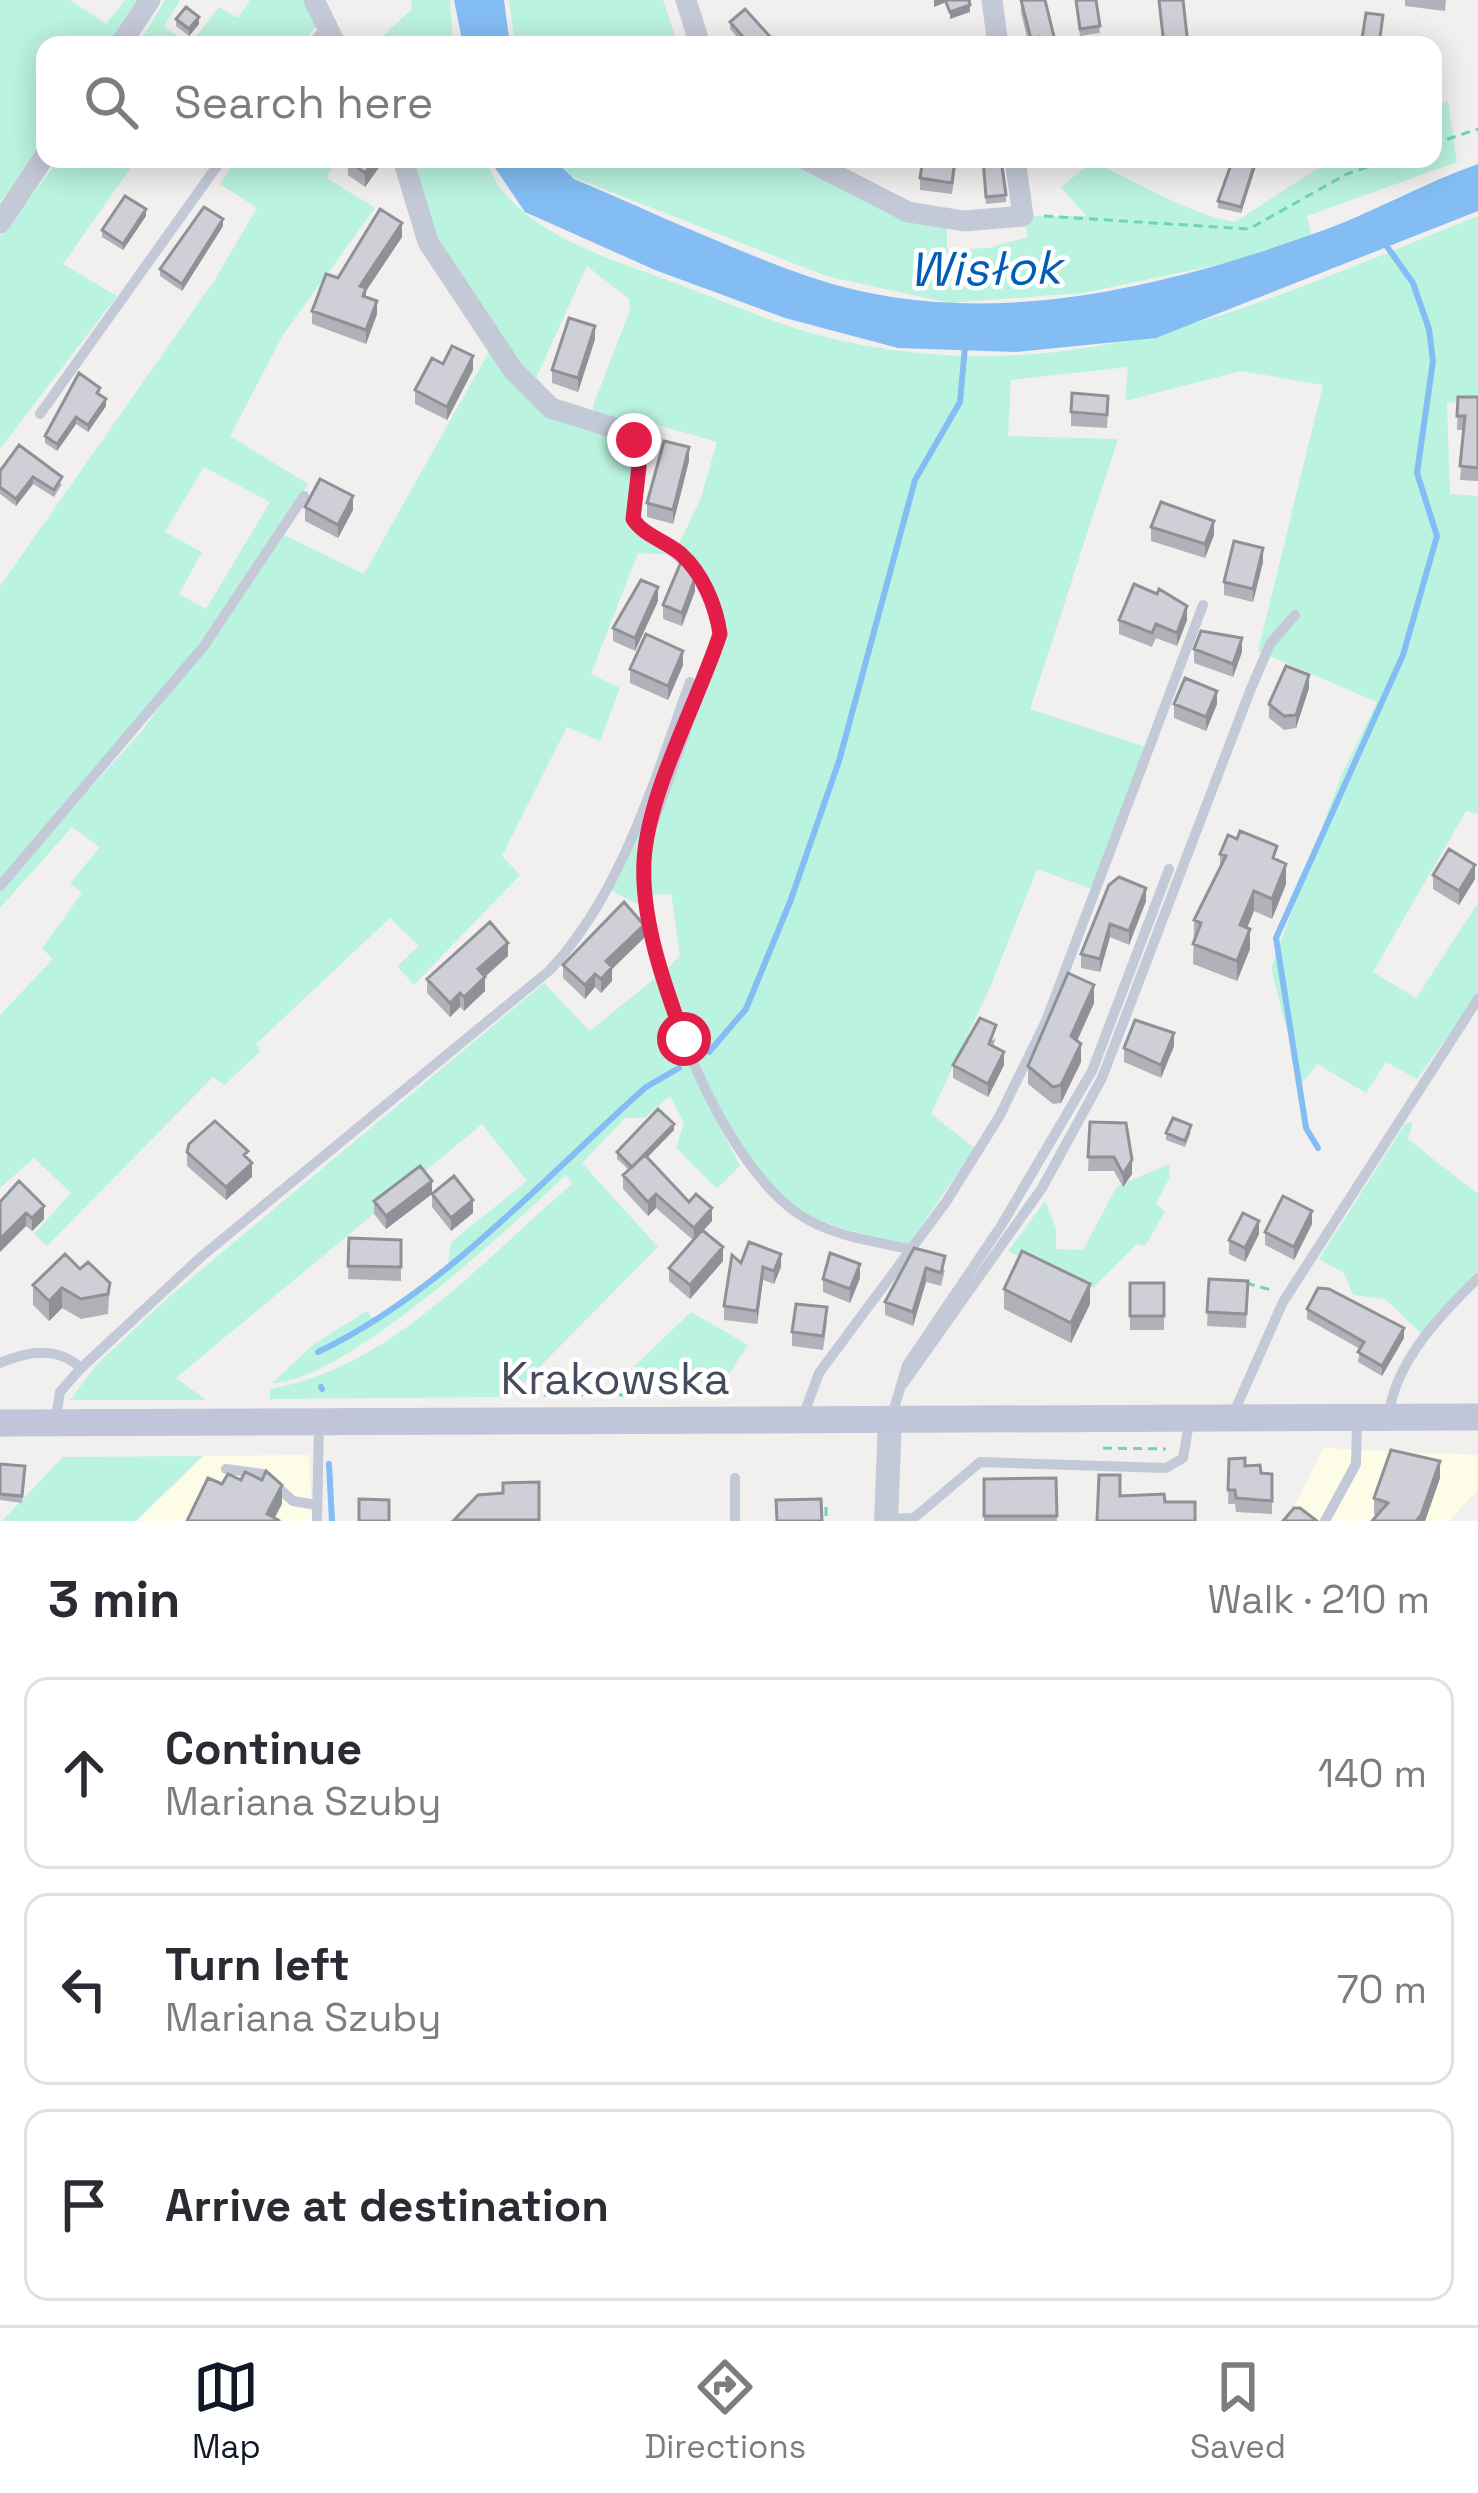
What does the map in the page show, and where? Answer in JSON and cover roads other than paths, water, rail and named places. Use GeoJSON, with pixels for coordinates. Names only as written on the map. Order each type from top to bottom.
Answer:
{"type":"FeatureCollection","features":[{"type":"Feature","properties":{"kind":"main road","name":"Krakowska"},"geometry":{"type":"LineString","coordinates":[[0,1423],[1478,1417]]}},
{"type":"Feature","properties":{"kind":"street"},"geometry":{"type":"LineString","coordinates":[[126,36],[150,0]]}},
{"type":"Feature","properties":{"kind":"street"},"geometry":{"type":"LineString","coordinates":[[314,0],[323,36]]}},
{"type":"Feature","properties":{"kind":"street"},"geometry":{"type":"LineString","coordinates":[[686,0],[697,36]]}},
{"type":"Feature","properties":{"kind":"street"},"geometry":{"type":"LineString","coordinates":[[992,0],[997,36]]}},
{"type":"Feature","properties":{"kind":"street"},"geometry":{"type":"LineString","coordinates":[[0,223],[37,168]]}},
{"type":"Feature","properties":{"kind":"street"},"geometry":{"type":"LineString","coordinates":[[406,168],[428,242],[513,370],[551,408],[627,433],[634,440]]}},
{"type":"Feature","properties":{"kind":"street"},"geometry":{"type":"LineString","coordinates":[[822,168],[908,212],[964,221],[1023,215],[1016,168]]}},
{"type":"Feature","properties":{"kind":"street"},"geometry":{"type":"LineString","coordinates":[[886,1520],[890,1421]]}},
{"type":"Feature","properties":{"kind":"lane"},"geometry":{"type":"LineString","coordinates":[[40,414],[216,168]]}},
{"type":"Feature","properties":{"kind":"lane"},"geometry":{"type":"LineString","coordinates":[[634,440],[639,467],[633,519],[681,554],[700,578],[717,611],[720,634],[648,838],[644,863],[660,973],[741,1158],[764,1184],[800,1216],[836,1233],[910,1249]]}},
{"type":"Feature","properties":{"kind":"lane"},"geometry":{"type":"LineString","coordinates":[[0,886],[204,646],[304,496]]}},
{"type":"Feature","properties":{"kind":"lane"},"geometry":{"type":"LineString","coordinates":[[802,1419],[818,1373],[999,1117],[1046,1022],[1203,605]]}},
{"type":"Feature","properties":{"kind":"lane"},"geometry":{"type":"LineString","coordinates":[[903,1384],[922,1365],[1042,1187],[1102,1078],[1250,691],[1270,644],[1295,614]]}},
{"type":"Feature","properties":{"kind":"lane"},"geometry":{"type":"LineString","coordinates":[[55,1423],[60,1392],[81,1368],[202,1256],[516,1001],[573,945],[611,883],[691,682]]}},
{"type":"Feature","properties":{"kind":"lane"},"geometry":{"type":"LineString","coordinates":[[890,1421],[907,1365],[1025,1189],[1092,1071],[1169,869]]}},
{"type":"Feature","properties":{"kind":"lane"},"geometry":{"type":"LineString","coordinates":[[1231,1419],[1283,1302],[1478,999]]}},
{"type":"Feature","properties":{"kind":"lane"},"geometry":{"type":"LineString","coordinates":[[1389,1418],[1405,1367],[1450,1306],[1478,1278]]}},
{"type":"Feature","properties":{"kind":"lane"},"geometry":{"type":"LineString","coordinates":[[0,1364],[23,1353],[50,1352],[69,1357],[81,1368]]}},
{"type":"Feature","properties":{"kind":"lane"},"geometry":{"type":"LineString","coordinates":[[886,1520],[914,1518],[980,1462],[1136,1471],[1166,1468],[1184,1457],[1190,1418]]}},
{"type":"Feature","properties":{"kind":"lane"},"geometry":{"type":"LineString","coordinates":[[1325,1521],[1356,1464],[1357,1418]]}},
{"type":"Feature","properties":{"kind":"lane"},"geometry":{"type":"LineString","coordinates":[[316,1521],[319,1423]]}},
{"type":"Feature","properties":{"kind":"lane"},"geometry":{"type":"LineString","coordinates":[[226,1469],[263,1474],[293,1501],[317,1504]]}},
{"type":"Feature","properties":{"kind":"lane"},"geometry":{"type":"LineString","coordinates":[[735,1478],[736,1521]]}},
{"type":"Feature","properties":{"kind":"water"},"geometry":{"type":"Polygon","coordinates":[[[454,0],[504,0],[509,36],[461,36],[454,0]]]}},
{"type":"Feature","properties":{"kind":"water"},"geometry":{"type":"Polygon","coordinates":[[[1478,164],[1478,211],[1156,338],[1016,352],[898,348],[785,318],[655,270],[525,212],[495,168],[562,168],[574,179],[780,266],[874,294],[1006,303],[1072,297],[1202,270],[1327,229],[1478,164]]]}},
{"type":"Feature","properties":{"kind":"waterway"},"geometry":{"type":"LineString","coordinates":[[1318,1148],[1306,1128],[1276,938],[1403,655],[1437,536],[1417,473],[1433,361],[1429,329],[1413,283],[1383,241]]}},
{"type":"Feature","properties":{"kind":"waterway"},"geometry":{"type":"LineString","coordinates":[[709,1052],[746,1009],[790,902],[839,761],[915,480],[960,402],[965,347]]}},
{"type":"Feature","properties":{"kind":"waterway"},"geometry":{"type":"LineString","coordinates":[[318,1352],[364,1327],[449,1266],[646,1087],[679,1068]]}},
{"type":"Feature","properties":{"kind":"waterway"},"geometry":{"type":"LineString","coordinates":[[329,1464],[332,1521]]}},
{"type":"Feature","properties":{"kind":"water label","name":"Wisłok"},"geometry":{"type":"Point","coordinates":[985,268]}}]}
